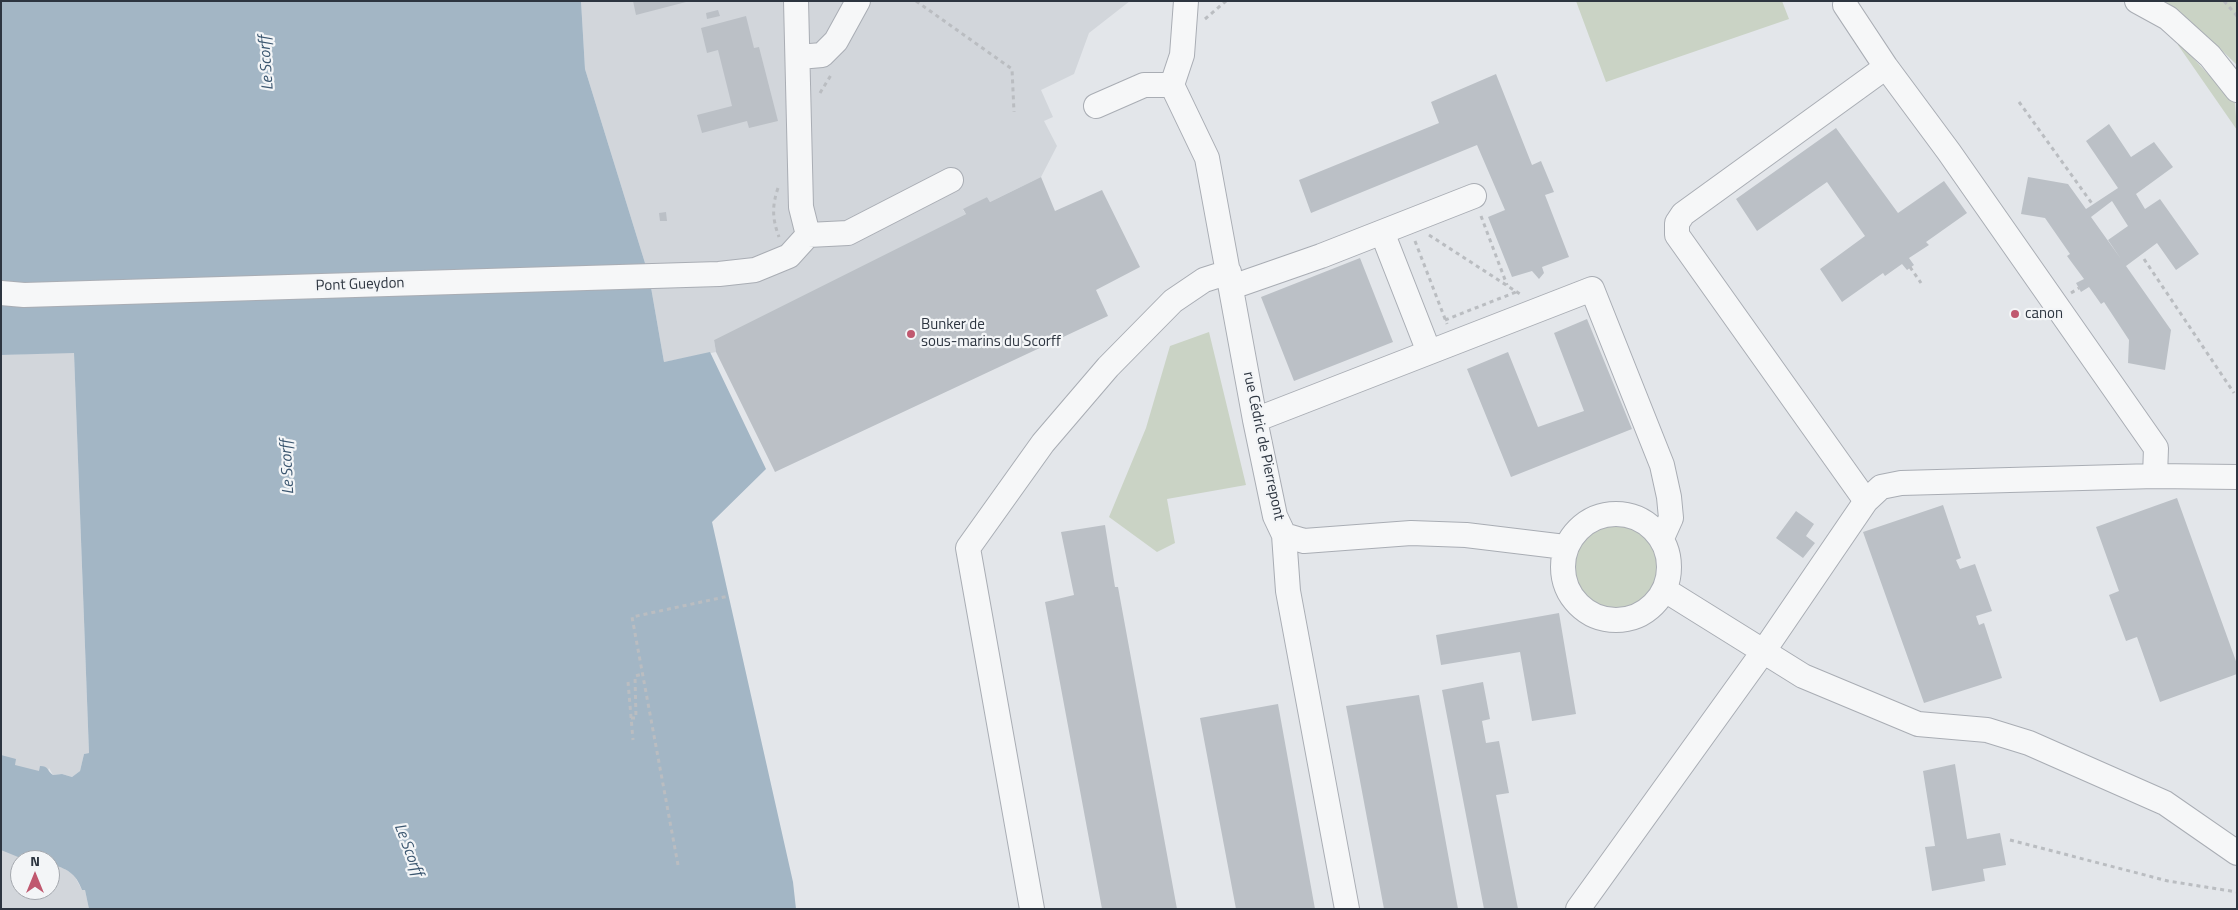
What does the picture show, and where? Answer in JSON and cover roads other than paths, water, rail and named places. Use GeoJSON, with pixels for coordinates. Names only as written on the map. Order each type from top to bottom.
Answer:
{"type":"FeatureCollection","features":[{"type":"Feature","properties":{"kind":"street"},"geometry":{"type":"LineString","coordinates":[[796,1],[799,57],[801,207],[808,235],[848,233],[951,180]]}},
{"type":"Feature","properties":{"kind":"street"},"geometry":{"type":"LineString","coordinates":[[799,57],[822,55],[836,41],[858,1]]}},
{"type":"Feature","properties":{"kind":"street"},"geometry":{"type":"LineString","coordinates":[[1096,106],[1144,86],[1172,85],[1182,55],[1186,1]]}},
{"type":"Feature","properties":{"kind":"street"},"geometry":{"type":"LineString","coordinates":[[2136,1],[2168,18],[2210,56],[2237,90]]}},
{"type":"Feature","properties":{"kind":"street"},"geometry":{"type":"LineString","coordinates":[[1845,5],[1886,67],[1970,182],[2156,448],[2155,476]]}},
{"type":"Feature","properties":{"kind":"street"},"geometry":{"type":"LineString","coordinates":[[1866,501],[1677,235],[1677,224],[1683,214],[1886,67]]}},
{"type":"Feature","properties":{"kind":"street","name":"rue Cédric de Pierrepont"},"geometry":{"type":"LineString","coordinates":[[1172,85],[1207,158],[1255,420],[1275,516],[1284,535],[1304,542],[1411,533],[1466,535],[1565,547]]}},
{"type":"Feature","properties":{"kind":"street"},"geometry":{"type":"LineString","coordinates":[[1032,909],[968,548],[1043,443],[1108,367],[1173,301],[1204,280],[1230,279],[1321,256],[1474,196]]}},
{"type":"Feature","properties":{"kind":"street"},"geometry":{"type":"LineString","coordinates":[[1382,232],[1429,352]]}},
{"type":"Feature","properties":{"kind":"street","name":"Pont Gueydon"},"geometry":{"type":"LineString","coordinates":[[1,293],[34,295],[719,274],[755,270],[789,256],[808,235]]}},
{"type":"Feature","properties":{"kind":"street"},"geometry":{"type":"LineString","coordinates":[[1255,420],[1592,289],[1662,465],[1669,496],[1671,518],[1662,538]]}},
{"type":"Feature","properties":{"kind":"street"},"geometry":{"type":"LineString","coordinates":[[1578,909],[1763,652],[1866,501],[1882,487],[1901,483],[2155,476],[2237,477]]}},
{"type":"Feature","properties":{"kind":"street"},"geometry":{"type":"LineString","coordinates":[[1618,513],[1635,517],[1650,525],[1662,538],[1668,555],[1670,573],[1665,590],[1654,605],[1640,615],[1631,618],[1604,620],[1588,613],[1574,601],[1565,585],[1562,568],[1565,547],[1585,522],[1601,515],[1618,513]]}},
{"type":"Feature","properties":{"kind":"street"},"geometry":{"type":"LineString","coordinates":[[1284,535],[1288,591],[1348,909]]}},
{"type":"Feature","properties":{"kind":"street"},"geometry":{"type":"LineString","coordinates":[[1665,590],[1803,676],[1918,724],[1987,730],[2029,743],[2165,803],[2237,853]]}},
{"type":"Feature","properties":{"kind":"water","name":"Le Scorff"},"geometry":{"type":"Polygon","coordinates":[[[1,1],[581,1],[585,69],[649,276],[664,362],[710,352],[766,469],[712,522],[793,882],[796,909],[89,909],[85,890],[82,890],[77,879],[70,872],[60,867],[60,850],[10,850],[10,854],[1,850],[1,755],[16,759],[15,765],[39,771],[40,766],[43,766],[53,775],[62,774],[72,777],[80,771],[84,754],[89,753],[74,353],[1,355],[1,1]]]}},
{"type":"Feature","properties":{"kind":"place","name":"canon"},"geometry":{"type":"Point","coordinates":[2015,314]}},
{"type":"Feature","properties":{"kind":"place","name":"Bunker de sous-marins du Scorff"},"geometry":{"type":"Point","coordinates":[911,334]}}]}
